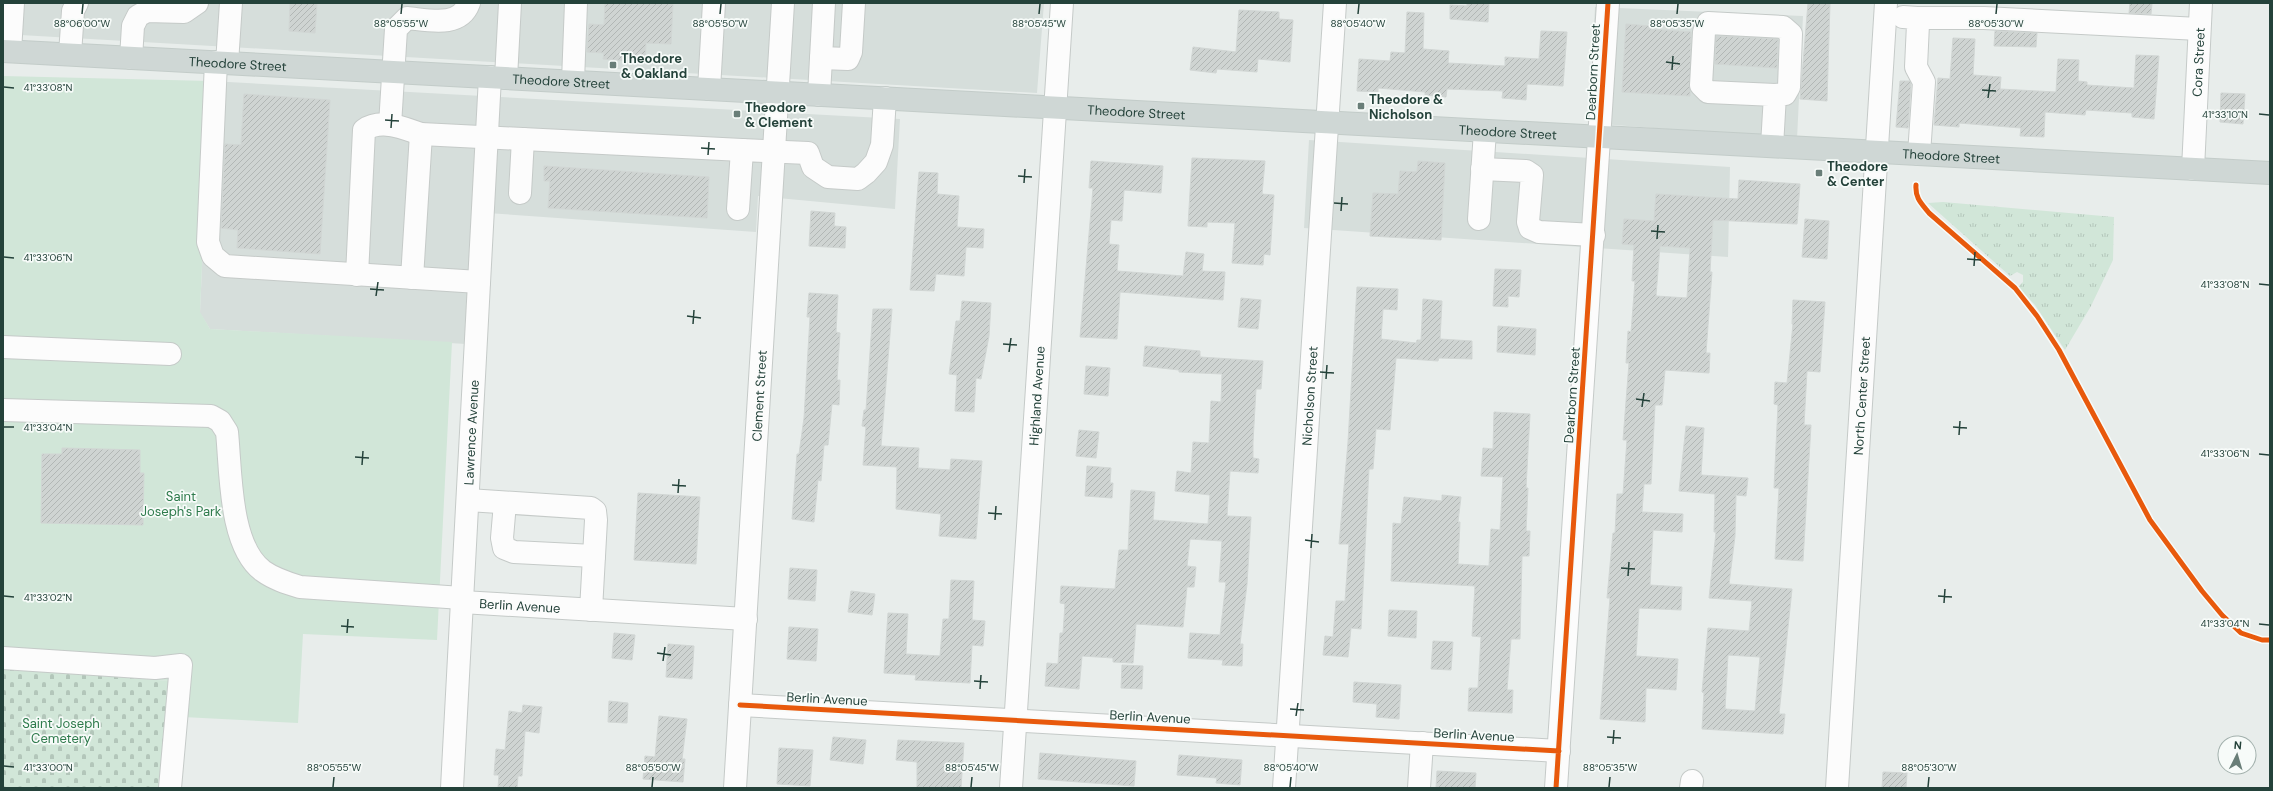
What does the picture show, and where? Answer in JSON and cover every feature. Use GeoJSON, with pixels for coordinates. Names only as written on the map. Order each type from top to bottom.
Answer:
{"type":"FeatureCollection","features":[{"type":"Feature","properties":{"kind":"main road","name":"Theodore Street"},"geometry":{"type":"LineString","coordinates":[[6,51],[2270,173]]}},
{"type":"Feature","properties":{"kind":"street"},"geometry":{"type":"LineString","coordinates":[[6,51],[13,3]]}},
{"type":"Feature","properties":{"kind":"street"},"geometry":{"type":"LineString","coordinates":[[70,54],[73,11],[78,3]]}},
{"type":"Feature","properties":{"kind":"street"},"geometry":{"type":"LineString","coordinates":[[131,58],[133,26],[138,16],[147,11],[184,12],[197,3]]}},
{"type":"Feature","properties":{"kind":"street"},"geometry":{"type":"LineString","coordinates":[[231,3],[221,62],[208,242],[213,256],[225,266],[479,282]]}},
{"type":"Feature","properties":{"kind":"street"},"geometry":{"type":"LineString","coordinates":[[381,125],[394,72],[396,29],[406,18],[455,19],[466,13],[469,3]]}},
{"type":"Feature","properties":{"kind":"street","name":"Lawrence Avenue"},"geometry":{"type":"LineString","coordinates":[[452,788],[487,137],[510,3]]}},
{"type":"Feature","properties":{"kind":"street"},"geometry":{"type":"LineString","coordinates":[[572,81],[576,3]]}},
{"type":"Feature","properties":{"kind":"street"},"geometry":{"type":"LineString","coordinates":[[709,89],[714,3]]}},
{"type":"Feature","properties":{"kind":"street","name":"Clement Street"},"geometry":{"type":"LineString","coordinates":[[735,788],[783,3]]}},
{"type":"Feature","properties":{"kind":"street"},"geometry":{"type":"LineString","coordinates":[[819,95],[824,3]]}},
{"type":"Feature","properties":{"kind":"street"},"geometry":{"type":"LineString","coordinates":[[821,58],[848,59],[851,52],[854,3]]}},
{"type":"Feature","properties":{"kind":"street","name":"Highland Avenue"},"geometry":{"type":"LineString","coordinates":[[1011,788],[1062,3]]}},
{"type":"Feature","properties":{"kind":"street","name":"Nicholson Street"},"geometry":{"type":"LineString","coordinates":[[1284,788],[1335,3]]}},
{"type":"Feature","properties":{"kind":"street","name":"Dearborn Street"},"geometry":{"type":"LineString","coordinates":[[1556,788],[1601,137],[1608,3]]}},
{"type":"Feature","properties":{"kind":"street","name":"Cora Street"},"geometry":{"type":"LineString","coordinates":[[2193,169],[2201,3]]}},
{"type":"Feature","properties":{"kind":"street"},"geometry":{"type":"LineString","coordinates":[[1885,10],[1917,18],[1984,18],[2200,29]]}},
{"type":"Feature","properties":{"kind":"street","name":"North Center Street"},"geometry":{"type":"LineString","coordinates":[[1837,788],[1885,10]]}},
{"type":"Feature","properties":{"kind":"street"},"geometry":{"type":"LineString","coordinates":[[1917,18],[1916,67],[1924,82],[1919,154]]}},
{"type":"Feature","properties":{"kind":"street"},"geometry":{"type":"LineString","coordinates":[[1708,23],[1783,27],[1791,34],[1789,88],[1785,94],[1775,95],[1708,92],[1701,85],[1704,32],[1708,23]]}},
{"type":"Feature","properties":{"kind":"street"},"geometry":{"type":"LineString","coordinates":[[1772,146],[1775,95]]}},
{"type":"Feature","properties":{"kind":"street"},"geometry":{"type":"LineString","coordinates":[[357,275],[364,130],[381,125],[398,126],[421,134],[808,153],[813,167],[828,177],[858,179],[876,162],[882,145],[885,98]]}},
{"type":"Feature","properties":{"kind":"street"},"geometry":{"type":"LineString","coordinates":[[1478,219],[1485,131]]}},
{"type":"Feature","properties":{"kind":"street"},"geometry":{"type":"LineString","coordinates":[[412,278],[421,134]]}},
{"type":"Feature","properties":{"kind":"street"},"geometry":{"type":"LineString","coordinates":[[520,193],[523,139]]}},
{"type":"Feature","properties":{"kind":"street"},"geometry":{"type":"LineString","coordinates":[[738,209],[742,150]]}},
{"type":"Feature","properties":{"kind":"street"},"geometry":{"type":"LineString","coordinates":[[1482,169],[1526,170],[1532,175],[1528,222],[1530,228],[1539,232],[1594,235]]}},
{"type":"Feature","properties":{"kind":"street"},"geometry":{"type":"LineString","coordinates":[[3,347],[170,354]]}},
{"type":"Feature","properties":{"kind":"street","name":"Berlin Avenue"},"geometry":{"type":"LineString","coordinates":[[3,410],[211,416],[220,421],[226,432],[236,517],[242,540],[250,558],[263,571],[280,581],[300,587],[591,610],[746,619]]}},
{"type":"Feature","properties":{"kind":"street"},"geometry":{"type":"LineString","coordinates":[[468,500],[590,508],[595,511],[596,520],[591,610]]}},
{"type":"Feature","properties":{"kind":"street"},"geometry":{"type":"LineString","coordinates":[[505,503],[502,538],[504,548],[514,552],[594,556]]}},
{"type":"Feature","properties":{"kind":"street"},"geometry":{"type":"LineString","coordinates":[[3,658],[155,668],[181,665],[170,788]]}},
{"type":"Feature","properties":{"kind":"street","name":"Berlin Avenue"},"geometry":{"type":"LineString","coordinates":[[740,705],[1559,751]]}},
{"type":"Feature","properties":{"kind":"street"},"geometry":{"type":"LineString","coordinates":[[1419,788],[1422,743]]}},
{"type":"Feature","properties":{"kind":"shaded area"},"geometry":{"type":"Polygon","coordinates":[[[3,3],[1044,3],[1037,93],[3,34],[3,3]]]}},
{"type":"Feature","properties":{"kind":"shaded area"},"geometry":{"type":"Polygon","coordinates":[[[1595,7],[1803,16],[1797,139],[1589,123],[1595,7]]]}},
{"type":"Feature","properties":{"kind":"shaded area"},"geometry":{"type":"Polygon","coordinates":[[[210,81],[900,119],[895,209],[758,196],[756,232],[487,213],[483,345],[210,329],[200,313],[210,81]]]}},
{"type":"Feature","properties":{"kind":"shaded area"},"geometry":{"type":"Polygon","coordinates":[[[1309,140],[1730,167],[1728,257],[1304,228],[1309,140]]]}},
{"type":"Feature","properties":{"kind":"green space","name":"Saint Joseph's Park"},"geometry":{"type":"Polygon","coordinates":[[[3,76],[210,81],[200,312],[210,329],[452,342],[437,640],[303,634],[298,723],[183,717],[185,682],[3,669],[3,76]]]}},
{"type":"Feature","properties":{"kind":"green space"},"geometry":{"type":"Polygon","coordinates":[[[1943,202],[2114,217],[2113,260],[2091,306],[2065,350],[2035,305],[2018,287],[2023,282],[2023,275],[2017,272],[2010,276],[1928,203],[1943,202]]]}},
{"type":"Feature","properties":{"kind":"green space","name":"Saint Joseph Cemetery"},"geometry":{"type":"Polygon","coordinates":[[[3,669],[185,682],[177,788],[3,788],[3,669]]]}},
{"type":"Feature","properties":{"kind":"building"},"geometry":{"type":"Polygon","coordinates":[[[290,3],[317,3],[315,33],[289,31],[290,3]]]}},
{"type":"Feature","properties":{"kind":"building"},"geometry":{"type":"Polygon","coordinates":[[[605,3],[673,3],[671,44],[646,43],[645,62],[603,59],[604,53],[587,52],[589,24],[604,25],[605,3]]]}},
{"type":"Feature","properties":{"kind":"building"},"geometry":{"type":"Polygon","coordinates":[[[1467,3],[1489,3],[1488,22],[1450,19],[1450,5],[1467,6],[1467,3]]]}},
{"type":"Feature","properties":{"kind":"building"},"geometry":{"type":"Polygon","coordinates":[[[1808,3],[1830,3],[1827,101],[1800,99],[1808,3]]]}},
{"type":"Feature","properties":{"kind":"building"},"geometry":{"type":"Polygon","coordinates":[[[2130,3],[2152,3],[2151,14],[2129,13],[2130,3]]]}},
{"type":"Feature","properties":{"kind":"building"},"geometry":{"type":"Polygon","coordinates":[[[1239,10],[1279,12],[1279,19],[1293,20],[1290,62],[1258,59],[1257,72],[1217,69],[1216,73],[1190,70],[1193,47],[1236,52],[1239,10]]]}},
{"type":"Feature","properties":{"kind":"building"},"geometry":{"type":"Polygon","coordinates":[[[1407,12],[1424,13],[1423,49],[1449,51],[1448,63],[1505,66],[1505,57],[1539,59],[1541,31],[1567,32],[1563,86],[1527,84],[1526,100],[1502,98],[1503,91],[1447,89],[1446,97],[1425,95],[1425,92],[1378,88],[1378,92],[1357,91],[1359,59],[1390,61],[1391,52],[1405,53],[1407,12]]]}},
{"type":"Feature","properties":{"kind":"building"},"geometry":{"type":"Polygon","coordinates":[[[1626,24],[1650,26],[1650,29],[1691,32],[1690,96],[1622,92],[1626,24]]]}},
{"type":"Feature","properties":{"kind":"building"},"geometry":{"type":"Polygon","coordinates":[[[1995,31],[2037,33],[2036,47],[1994,46],[1995,31]]]}},
{"type":"Feature","properties":{"kind":"building"},"geometry":{"type":"Polygon","coordinates":[[[1716,36],[1778,39],[1777,68],[1715,64],[1716,36]]]}},
{"type":"Feature","properties":{"kind":"building"},"geometry":{"type":"Polygon","coordinates":[[[1953,38],[1975,39],[1973,75],[2001,77],[2000,89],[2056,92],[2058,59],[2079,60],[2078,81],[2087,82],[2087,85],[2134,88],[2136,55],[2159,56],[2154,119],[2132,117],[2132,113],[2086,110],[2085,115],[2045,112],[2044,137],[2020,136],[2021,128],[1959,123],[1959,127],[1934,125],[1938,78],[1950,79],[1953,38]]]}},
{"type":"Feature","properties":{"kind":"building"},"geometry":{"type":"Polygon","coordinates":[[[1900,81],[1910,81],[1911,85],[1908,128],[1896,127],[1900,81]]]}},
{"type":"Feature","properties":{"kind":"building"},"geometry":{"type":"Polygon","coordinates":[[[2221,93],[2245,94],[2243,124],[2220,122],[2221,93]]]}},
{"type":"Feature","properties":{"kind":"building"},"geometry":{"type":"Polygon","coordinates":[[[244,94],[330,100],[320,254],[237,248],[238,230],[221,228],[225,144],[241,145],[244,94]]]}},
{"type":"Feature","properties":{"kind":"building"},"geometry":{"type":"Polygon","coordinates":[[[1192,158],[1265,161],[1262,194],[1274,195],[1270,255],[1264,254],[1263,265],[1232,263],[1235,223],[1207,222],[1207,227],[1188,226],[1192,158]]]}},
{"type":"Feature","properties":{"kind":"building"},"geometry":{"type":"Polygon","coordinates":[[[1091,161],[1163,166],[1161,193],[1124,190],[1122,221],[1111,220],[1109,244],[1119,245],[1117,271],[1183,276],[1186,252],[1204,254],[1202,271],[1225,272],[1223,300],[1120,292],[1117,339],[1080,337],[1093,188],[1089,188],[1091,161]]]}},
{"type":"Feature","properties":{"kind":"building"},"geometry":{"type":"Polygon","coordinates":[[[1418,161],[1445,163],[1441,240],[1370,236],[1373,193],[1398,194],[1400,171],[1417,172],[1418,161]]]}},
{"type":"Feature","properties":{"kind":"building"},"geometry":{"type":"Polygon","coordinates":[[[544,166],[709,177],[707,218],[548,208],[550,181],[544,181],[544,166]]]}},
{"type":"Feature","properties":{"kind":"building"},"geometry":{"type":"Polygon","coordinates":[[[919,172],[938,173],[937,194],[959,196],[957,227],[984,229],[983,248],[966,247],[964,276],[936,274],[934,291],[910,290],[919,172]]]}},
{"type":"Feature","properties":{"kind":"building"},"geometry":{"type":"Polygon","coordinates":[[[1739,180],[1800,184],[1797,224],[1713,220],[1710,272],[1712,272],[1706,353],[1710,353],[1709,373],[1665,370],[1662,405],[1655,405],[1651,484],[1644,484],[1642,512],[1683,514],[1682,532],[1653,530],[1650,585],[1682,587],[1681,610],[1639,608],[1636,656],[1678,659],[1676,690],[1646,688],[1645,722],[1600,719],[1610,598],[1607,598],[1613,533],[1615,533],[1617,494],[1623,494],[1627,440],[1623,440],[1629,363],[1626,363],[1628,331],[1631,332],[1635,281],[1632,281],[1634,245],[1622,244],[1624,219],[1654,221],[1656,194],[1738,199],[1739,180]],[[1660,246],[1656,296],[1687,298],[1690,248],[1660,246]]]}},
{"type":"Feature","properties":{"kind":"building"},"geometry":{"type":"Polygon","coordinates":[[[811,211],[835,213],[834,226],[846,227],[845,248],[809,246],[811,211]]]}},
{"type":"Feature","properties":{"kind":"building"},"geometry":{"type":"Polygon","coordinates":[[[1805,219],[1829,221],[1827,259],[1802,257],[1805,219]]]}},
{"type":"Feature","properties":{"kind":"building"},"geometry":{"type":"Polygon","coordinates":[[[1495,269],[1521,270],[1519,297],[1508,296],[1508,307],[1493,306],[1495,269]]]}},
{"type":"Feature","properties":{"kind":"building"},"geometry":{"type":"Polygon","coordinates":[[[1357,287],[1398,289],[1397,310],[1383,309],[1381,339],[1416,343],[1417,340],[1421,340],[1423,299],[1442,301],[1440,339],[1472,341],[1472,359],[1439,358],[1438,361],[1396,358],[1390,430],[1376,429],[1373,469],[1369,469],[1361,629],[1351,628],[1348,657],[1323,655],[1325,636],[1333,637],[1336,601],[1345,601],[1349,544],[1339,544],[1348,442],[1357,287]]]}},
{"type":"Feature","properties":{"kind":"building"},"geometry":{"type":"Polygon","coordinates":[[[809,293],[838,295],[836,332],[840,333],[837,380],[840,380],[839,405],[832,404],[828,445],[824,445],[821,481],[818,480],[814,522],[792,519],[797,454],[799,454],[804,418],[810,317],[807,317],[809,293]]]}},
{"type":"Feature","properties":{"kind":"building"},"geometry":{"type":"Polygon","coordinates":[[[1241,298],[1261,300],[1258,329],[1238,327],[1241,298]]]}},
{"type":"Feature","properties":{"kind":"building"},"geometry":{"type":"Polygon","coordinates":[[[1793,300],[1825,302],[1820,372],[1807,371],[1804,425],[1811,425],[1803,561],[1775,559],[1779,488],[1774,488],[1778,405],[1774,404],[1775,382],[1787,383],[1793,324],[1793,300]]]}},
{"type":"Feature","properties":{"kind":"building"},"geometry":{"type":"Polygon","coordinates":[[[962,301],[991,303],[989,336],[981,379],[976,378],[974,412],[955,411],[957,375],[949,374],[956,321],[960,321],[962,301]]]}},
{"type":"Feature","properties":{"kind":"building"},"geometry":{"type":"Polygon","coordinates":[[[873,309],[892,309],[881,446],[919,448],[918,468],[950,470],[951,459],[982,461],[976,539],[939,536],[941,514],[896,509],[897,467],[863,465],[866,427],[862,426],[864,410],[866,410],[873,309]]]}},
{"type":"Feature","properties":{"kind":"building"},"geometry":{"type":"Polygon","coordinates":[[[1498,326],[1536,329],[1535,355],[1497,352],[1498,326]]]}},
{"type":"Feature","properties":{"kind":"building"},"geometry":{"type":"Polygon","coordinates":[[[1145,346],[1200,351],[1200,357],[1263,361],[1261,389],[1256,389],[1253,442],[1253,458],[1259,459],[1258,473],[1230,471],[1227,516],[1251,517],[1247,584],[1240,644],[1243,644],[1242,666],[1222,665],[1223,660],[1188,658],[1190,633],[1220,635],[1226,582],[1219,582],[1222,541],[1190,539],[1187,566],[1196,567],[1194,587],[1187,587],[1183,627],[1136,624],[1133,663],[1113,662],[1113,658],[1082,656],[1079,689],[1045,686],[1047,663],[1058,664],[1060,633],[1063,633],[1065,604],[1060,603],[1061,586],[1115,589],[1119,550],[1128,550],[1131,490],[1155,492],[1153,520],[1208,524],[1210,495],[1175,491],[1177,471],[1191,473],[1193,442],[1209,443],[1211,401],[1221,402],[1222,374],[1179,372],[1179,370],[1143,366],[1145,346]]]}},
{"type":"Feature","properties":{"kind":"building"},"geometry":{"type":"Polygon","coordinates":[[[1086,366],[1110,368],[1108,396],[1084,394],[1086,366]]]}},
{"type":"Feature","properties":{"kind":"building"},"geometry":{"type":"Polygon","coordinates":[[[1494,412],[1530,414],[1526,488],[1528,488],[1526,531],[1530,531],[1529,556],[1522,556],[1520,639],[1511,639],[1507,690],[1513,690],[1512,713],[1468,711],[1469,688],[1478,688],[1481,637],[1472,636],[1475,586],[1391,581],[1393,523],[1401,524],[1404,497],[1442,501],[1442,495],[1461,497],[1458,522],[1460,522],[1458,564],[1489,566],[1491,529],[1500,530],[1503,477],[1481,476],[1483,448],[1493,449],[1494,412]]]}},
{"type":"Feature","properties":{"kind":"building"},"geometry":{"type":"Polygon","coordinates":[[[1686,426],[1704,428],[1701,475],[1748,478],[1746,496],[1736,495],[1735,536],[1729,584],[1792,589],[1779,714],[1785,714],[1783,734],[1702,729],[1704,693],[1702,692],[1708,628],[1749,631],[1752,601],[1709,598],[1716,532],[1714,532],[1715,494],[1679,491],[1686,426]],[[1728,655],[1725,709],[1755,711],[1760,657],[1728,655]]]}},
{"type":"Feature","properties":{"kind":"building"},"geometry":{"type":"Polygon","coordinates":[[[1079,430],[1099,432],[1096,458],[1076,456],[1079,430]]]}},
{"type":"Feature","properties":{"kind":"building"},"geometry":{"type":"Polygon","coordinates":[[[62,448],[140,450],[140,473],[144,473],[143,525],[41,523],[42,454],[62,454],[62,448]]]}},
{"type":"Feature","properties":{"kind":"building"},"geometry":{"type":"Polygon","coordinates":[[[1087,466],[1111,468],[1110,483],[1113,483],[1112,498],[1085,496],[1087,466]]]}},
{"type":"Feature","properties":{"kind":"building"},"geometry":{"type":"Polygon","coordinates":[[[638,493],[700,497],[696,564],[634,560],[638,493]]]}},
{"type":"Feature","properties":{"kind":"building"},"geometry":{"type":"Polygon","coordinates":[[[790,568],[817,570],[815,601],[788,599],[790,568]]]}},
{"type":"Feature","properties":{"kind":"building"},"geometry":{"type":"Polygon","coordinates":[[[951,580],[974,581],[972,620],[985,621],[983,646],[972,645],[970,683],[915,680],[916,675],[884,673],[888,613],[908,614],[906,654],[940,656],[943,619],[949,619],[951,580]]]}},
{"type":"Feature","properties":{"kind":"building"},"geometry":{"type":"Polygon","coordinates":[[[851,591],[875,594],[872,615],[848,612],[851,591]]]}},
{"type":"Feature","properties":{"kind":"building"},"geometry":{"type":"Polygon","coordinates":[[[1389,610],[1417,611],[1416,638],[1388,636],[1389,610]]]}},
{"type":"Feature","properties":{"kind":"building"},"geometry":{"type":"Polygon","coordinates":[[[789,627],[818,629],[816,661],[787,659],[789,627]]]}},
{"type":"Feature","properties":{"kind":"building"},"geometry":{"type":"Polygon","coordinates":[[[614,633],[635,635],[632,660],[612,658],[614,633]]]}},
{"type":"Feature","properties":{"kind":"building"},"geometry":{"type":"Polygon","coordinates":[[[1433,641],[1453,642],[1451,670],[1431,669],[1433,641]]]}},
{"type":"Feature","properties":{"kind":"building"},"geometry":{"type":"Polygon","coordinates":[[[668,644],[694,646],[692,679],[666,677],[668,644]]]}},
{"type":"Feature","properties":{"kind":"building"},"geometry":{"type":"Polygon","coordinates":[[[1122,665],[1143,666],[1142,689],[1121,688],[1122,665]]]}},
{"type":"Feature","properties":{"kind":"building"},"geometry":{"type":"Polygon","coordinates":[[[1354,682],[1401,685],[1399,719],[1376,717],[1377,704],[1353,702],[1354,682]]]}},
{"type":"Feature","properties":{"kind":"building"},"geometry":{"type":"Polygon","coordinates":[[[609,701],[628,703],[627,723],[608,722],[609,701]]]}},
{"type":"Feature","properties":{"kind":"building"},"geometry":{"type":"Polygon","coordinates":[[[523,705],[542,707],[539,733],[525,731],[522,776],[518,776],[517,788],[498,788],[499,775],[494,775],[496,749],[505,750],[509,711],[522,713],[523,705]]]}},
{"type":"Feature","properties":{"kind":"building"},"geometry":{"type":"Polygon","coordinates":[[[659,716],[687,719],[682,759],[685,759],[683,782],[643,779],[645,756],[655,757],[659,716]]]}},
{"type":"Feature","properties":{"kind":"building"},"geometry":{"type":"Polygon","coordinates":[[[833,737],[866,740],[863,764],[830,760],[833,737]]]}},
{"type":"Feature","properties":{"kind":"building"},"geometry":{"type":"Polygon","coordinates":[[[898,740],[964,743],[961,788],[917,788],[917,762],[896,760],[898,740]]]}},
{"type":"Feature","properties":{"kind":"building"},"geometry":{"type":"Polygon","coordinates":[[[779,748],[813,750],[810,786],[777,784],[779,748]]]}},
{"type":"Feature","properties":{"kind":"building"},"geometry":{"type":"Polygon","coordinates":[[[1040,753],[1136,761],[1134,786],[1038,779],[1040,753]]]}},
{"type":"Feature","properties":{"kind":"building"},"geometry":{"type":"Polygon","coordinates":[[[1179,755],[1242,760],[1240,785],[1216,783],[1217,778],[1177,775],[1179,755]]]}},
{"type":"Feature","properties":{"kind":"building"},"geometry":{"type":"Polygon","coordinates":[[[1437,771],[1476,773],[1475,788],[1436,788],[1437,771]]]}},
{"type":"Feature","properties":{"kind":"building"},"geometry":{"type":"Polygon","coordinates":[[[1883,772],[1907,773],[1906,788],[1882,788],[1883,772]]]}},
{"type":"Feature","properties":{"kind":"cycle path"},"geometry":{"type":"LineString","coordinates":[[1556,788],[1608,3]]}},
{"type":"Feature","properties":{"kind":"cycle path"},"geometry":{"type":"LineString","coordinates":[[1916,185],[1916,193],[1921,203],[1929,213],[2015,288],[2037,316],[2059,350],[2150,520],[2202,591],[2222,615],[2241,633],[2262,640],[2270,640]]}},
{"type":"Feature","properties":{"kind":"cycle path"},"geometry":{"type":"LineString","coordinates":[[740,705],[1559,751]]}},
{"type":"Feature","properties":{"kind":"place","name":"Theodore & Oakland"},"geometry":{"type":"Point","coordinates":[613,65]}},
{"type":"Feature","properties":{"kind":"place","name":"Theodore & Nicholson"},"geometry":{"type":"Point","coordinates":[1361,106]}},
{"type":"Feature","properties":{"kind":"place","name":"Theodore & Clement"},"geometry":{"type":"Point","coordinates":[737,114]}},
{"type":"Feature","properties":{"kind":"place","name":"Theodore & Center"},"geometry":{"type":"Point","coordinates":[1819,173]}}]}
